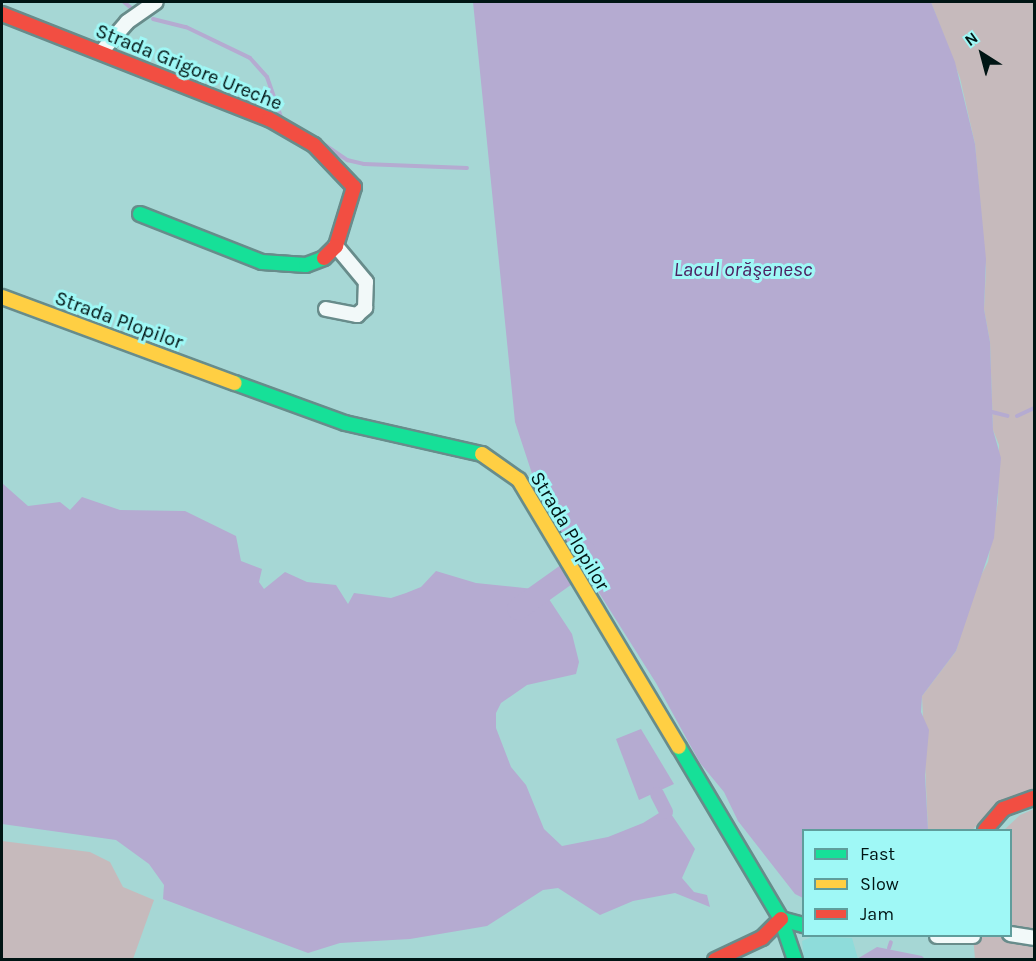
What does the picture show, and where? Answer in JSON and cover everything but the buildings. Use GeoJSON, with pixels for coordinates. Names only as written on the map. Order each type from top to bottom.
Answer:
{"type":"FeatureCollection","features":[{"type":"Feature","properties":{"kind":"street"},"geometry":{"type":"LineString","coordinates":[[102,51],[127,22],[156,2]]}},
{"type":"Feature","properties":{"kind":"street","name":"Strada Grigore Ureche"},"geometry":{"type":"LineString","coordinates":[[2,14],[250,109],[314,145],[354,187],[336,246]]}},
{"type":"Feature","properties":{"kind":"street"},"geometry":{"type":"LineString","coordinates":[[140,214],[262,262],[298,266],[321,260],[336,246],[366,282],[365,308],[357,315],[326,309]]}},
{"type":"Feature","properties":{"kind":"street","name":"Strada Plopilor"},"geometry":{"type":"LineString","coordinates":[[2,297],[345,423],[486,455],[507,468],[531,499],[781,919],[795,960]]}},
{"type":"Feature","properties":{"kind":"street"},"geometry":{"type":"LineString","coordinates":[[987,829],[1003,809],[1035,798]]}},
{"type":"Feature","properties":{"kind":"street"},"geometry":{"type":"LineString","coordinates":[[715,960],[762,938],[781,919],[802,924]]}},
{"type":"Feature","properties":{"kind":"street"},"geometry":{"type":"LineString","coordinates":[[1012,934],[1035,938]]}},
{"type":"Feature","properties":{"kind":"shaded area"},"geometry":{"type":"Polygon","coordinates":[[[931,2],[1034,2],[1034,792],[992,811],[973,829],[928,829],[922,696],[956,651],[975,587],[988,562],[998,501],[999,445],[993,430],[990,342],[984,309],[986,269],[975,144],[960,78],[931,2]]]}},
{"type":"Feature","properties":{"kind":"shaded area"},"geometry":{"type":"Polygon","coordinates":[[[1034,809],[1034,959],[975,959],[973,937],[1012,937],[1012,829],[1005,829],[1020,815],[1034,809]]]}},
{"type":"Feature","properties":{"kind":"shaded area"},"geometry":{"type":"Polygon","coordinates":[[[2,841],[90,852],[110,862],[123,887],[154,900],[133,959],[2,959],[2,841]]]}},
{"type":"Feature","properties":{"kind":"shaded area"},"geometry":{"type":"Polygon","coordinates":[[[812,937],[852,938],[858,959],[804,959],[802,941],[812,937]]]}},
{"type":"Feature","properties":{"kind":"water","name":"Lacul orăşenesc"},"geometry":{"type":"Polygon","coordinates":[[[473,2],[931,2],[955,62],[975,144],[986,259],[984,309],[990,342],[993,430],[1001,458],[994,538],[956,651],[922,696],[921,712],[929,730],[925,775],[928,829],[802,829],[802,898],[795,894],[738,821],[724,792],[700,763],[656,683],[541,501],[515,422],[473,2]]]}},
{"type":"Feature","properties":{"kind":"water"},"geometry":{"type":"Polygon","coordinates":[[[2,483],[28,506],[60,502],[70,510],[82,497],[120,510],[185,511],[236,536],[241,561],[262,569],[259,582],[264,589],[285,572],[307,582],[336,585],[348,604],[354,593],[391,598],[406,593],[421,587],[436,571],[476,583],[543,590],[572,634],[579,662],[576,674],[527,685],[501,703],[496,713],[496,728],[511,767],[526,785],[544,829],[562,846],[608,837],[643,823],[667,808],[695,849],[682,878],[694,892],[707,895],[710,907],[675,893],[633,901],[600,915],[558,888],[543,890],[487,926],[410,939],[340,943],[308,953],[163,899],[164,885],[149,864],[116,840],[2,824],[2,483]]]}},
{"type":"Feature","properties":{"kind":"water"},"geometry":{"type":"Polygon","coordinates":[[[641,729],[674,784],[639,800],[616,739],[641,729]]]}},
{"type":"Feature","properties":{"kind":"water"},"geometry":{"type":"Polygon","coordinates":[[[877,947],[922,956],[925,959],[857,959],[877,947]]]}},
{"type":"Feature","properties":{"kind":"waterway"},"geometry":{"type":"LineString","coordinates":[[124,2],[137,13]]}},
{"type":"Feature","properties":{"kind":"waterway"},"geometry":{"type":"LineString","coordinates":[[153,19],[186,27],[250,58],[267,77],[281,117]]}},
{"type":"Feature","properties":{"kind":"waterway"},"geometry":{"type":"LineString","coordinates":[[325,145],[347,160],[364,164],[467,168]]}},
{"type":"Feature","properties":{"kind":"waterway"},"geometry":{"type":"LineString","coordinates":[[1017,416],[1034,408]]}},
{"type":"Feature","properties":{"kind":"waterway"},"geometry":{"type":"LineString","coordinates":[[992,412],[1008,416]]}},
{"type":"Feature","properties":{"kind":"waterway"},"geometry":{"type":"LineString","coordinates":[[518,609],[577,567],[586,552]]}},
{"type":"Feature","properties":{"kind":"waterway"},"geometry":{"type":"LineString","coordinates":[[657,794],[666,812]]}},
{"type":"Feature","properties":{"kind":"waterway"},"geometry":{"type":"LineString","coordinates":[[889,948],[891,942]]}},
{"type":"Feature","properties":{"kind":"traffic: fast"},"geometry":{"type":"LineString","coordinates":[[140,214],[262,262],[306,265],[324,258]]}},
{"type":"Feature","properties":{"kind":"traffic: fast"},"geometry":{"type":"LineString","coordinates":[[235,383],[345,423],[482,454]]}},
{"type":"Feature","properties":{"kind":"traffic: fast"},"geometry":{"type":"LineString","coordinates":[[679,747],[781,919],[795,960]]}},
{"type":"Feature","properties":{"kind":"traffic: fast"},"geometry":{"type":"LineString","coordinates":[[781,919],[802,924]]}},
{"type":"Feature","properties":{"kind":"traffic: slow"},"geometry":{"type":"LineString","coordinates":[[2,297],[235,383]]}},
{"type":"Feature","properties":{"kind":"traffic: slow"},"geometry":{"type":"LineString","coordinates":[[482,454],[519,480],[679,747]]}},
{"type":"Feature","properties":{"kind":"traffic: jam"},"geometry":{"type":"LineString","coordinates":[[2,14],[269,119],[314,145],[354,187],[336,246],[324,258]]}},
{"type":"Feature","properties":{"kind":"traffic: jam"},"geometry":{"type":"LineString","coordinates":[[986,829],[1003,809],[1034,798]]}},
{"type":"Feature","properties":{"kind":"traffic: jam"},"geometry":{"type":"LineString","coordinates":[[715,960],[762,938],[781,919]]}}]}
